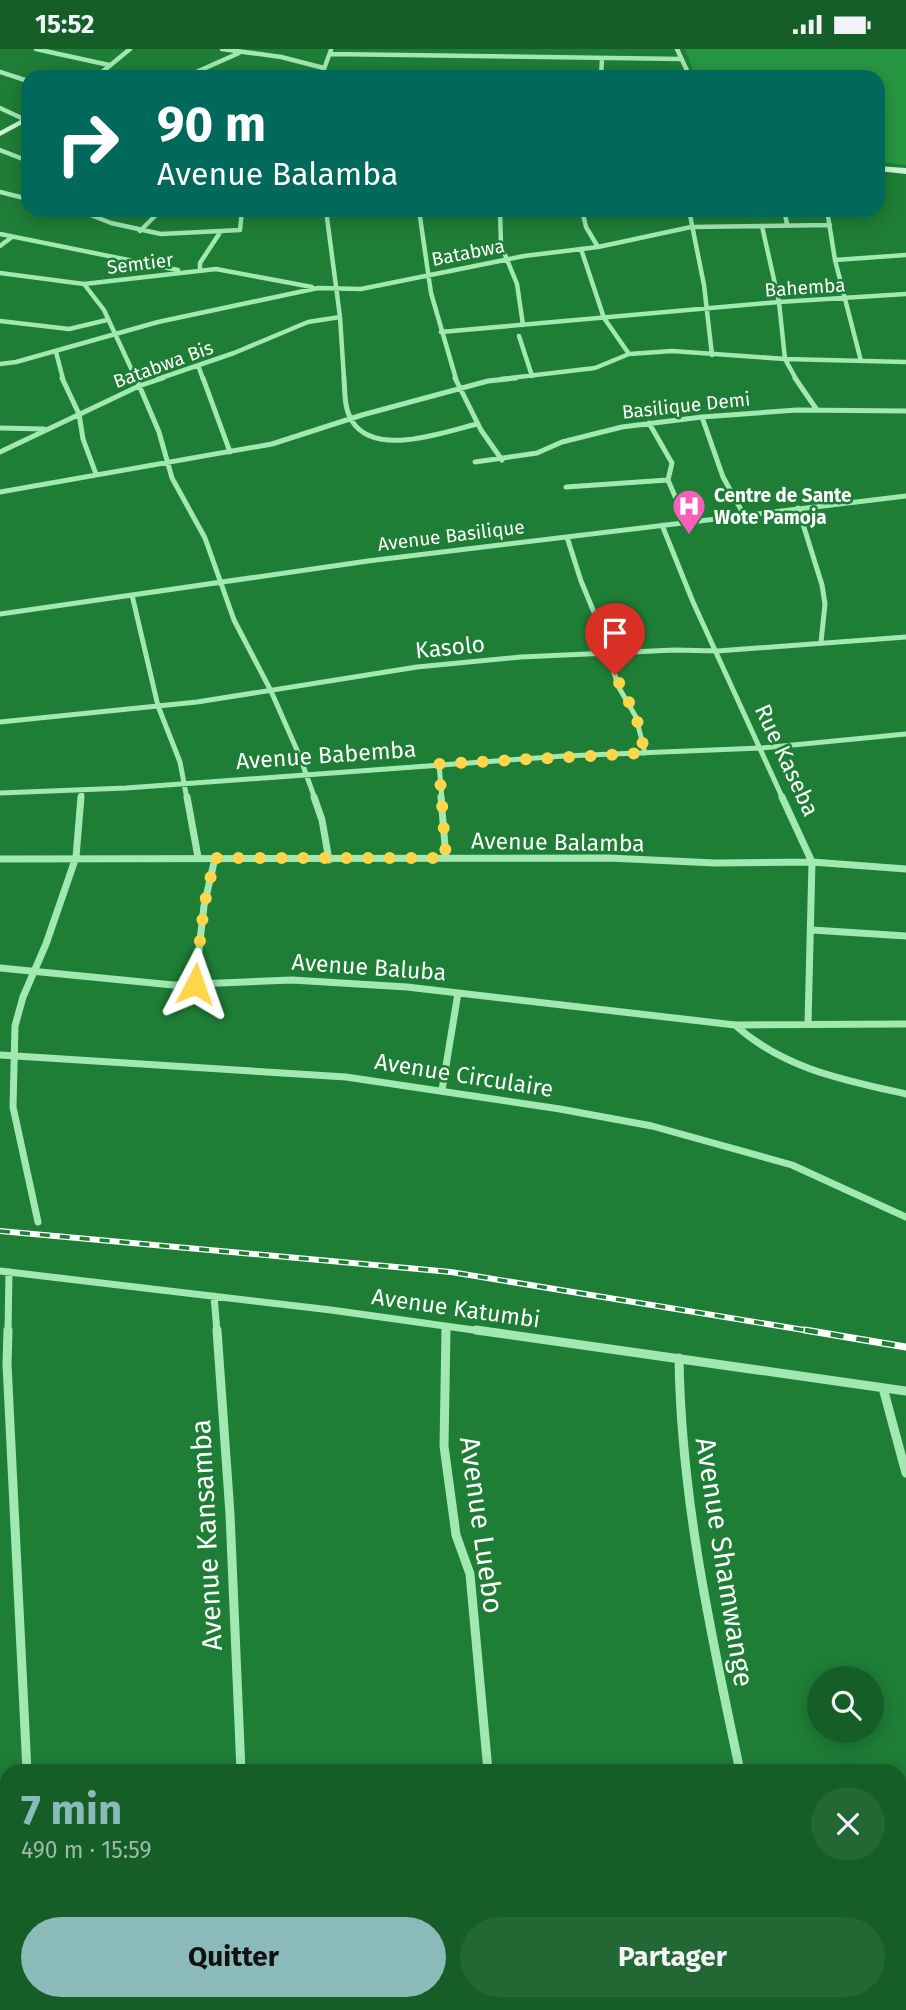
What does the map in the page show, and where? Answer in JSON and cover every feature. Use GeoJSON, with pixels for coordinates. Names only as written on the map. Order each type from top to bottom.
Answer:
{"type":"FeatureCollection","features":[{"type":"Feature","properties":{"kind":"main road"},"geometry":{"type":"LineString","coordinates":[[1,132],[21,122]]}},
{"type":"Feature","properties":{"kind":"main road"},"geometry":{"type":"LineString","coordinates":[[885,169],[906,171]]}},
{"type":"Feature","properties":{"kind":"street"},"geometry":{"type":"LineString","coordinates":[[36,49],[109,65]]}},
{"type":"Feature","properties":{"kind":"street"},"geometry":{"type":"LineString","coordinates":[[104,70],[130,49]]}},
{"type":"Feature","properties":{"kind":"street"},"geometry":{"type":"LineString","coordinates":[[216,63],[225,49],[281,57],[324,68],[331,51],[681,59]]}},
{"type":"Feature","properties":{"kind":"street"},"geometry":{"type":"LineString","coordinates":[[200,70],[250,49]]}},
{"type":"Feature","properties":{"kind":"street"},"geometry":{"type":"LineString","coordinates":[[598,49],[601,70]]}},
{"type":"Feature","properties":{"kind":"street"},"geometry":{"type":"LineString","coordinates":[[677,49],[686,70]]}},
{"type":"Feature","properties":{"kind":"street"},"geometry":{"type":"LineString","coordinates":[[0,72],[21,79]]}},
{"type":"Feature","properties":{"kind":"street"},"geometry":{"type":"LineString","coordinates":[[0,108],[21,117]]}},
{"type":"Feature","properties":{"kind":"street"},"geometry":{"type":"LineString","coordinates":[[0,150],[21,158]]}},
{"type":"Feature","properties":{"kind":"street"},"geometry":{"type":"LineString","coordinates":[[0,192],[21,197]]}},
{"type":"Feature","properties":{"kind":"street"},"geometry":{"type":"LineString","coordinates":[[96,217],[140,231],[172,235],[240,230],[241,217]]}},
{"type":"Feature","properties":{"kind":"street"},"geometry":{"type":"LineString","coordinates":[[140,231],[154,217]]}},
{"type":"Feature","properties":{"kind":"street"},"geometry":{"type":"LineString","coordinates":[[327,217],[337,287],[346,405],[351,419],[359,430],[384,441],[421,438],[477,424]]}},
{"type":"Feature","properties":{"kind":"street"},"geometry":{"type":"LineString","coordinates":[[420,217],[426,275],[449,363],[477,424],[502,460]]}},
{"type":"Feature","properties":{"kind":"street"},"geometry":{"type":"LineString","coordinates":[[500,217],[500,239],[517,284],[523,325]]}},
{"type":"Feature","properties":{"kind":"street"},"geometry":{"type":"LineString","coordinates":[[584,217],[586,227],[598,247]]}},
{"type":"Feature","properties":{"kind":"street"},"geometry":{"type":"LineString","coordinates":[[690,217],[704,285],[712,355]]}},
{"type":"Feature","properties":{"kind":"street"},"geometry":{"type":"LineString","coordinates":[[786,217],[787,224]]}},
{"type":"Feature","properties":{"kind":"street"},"geometry":{"type":"LineString","coordinates":[[828,217],[835,260],[861,361]]}},
{"type":"Feature","properties":{"kind":"street","name":"Batabwa"},"geometry":{"type":"LineString","coordinates":[[0,364],[56,352],[116,333],[256,299],[318,288],[361,289],[506,260],[598,247],[691,227],[830,225]]}},
{"type":"Feature","properties":{"kind":"street"},"geometry":{"type":"LineString","coordinates":[[762,226],[779,302],[785,359],[817,410]]}},
{"type":"Feature","properties":{"kind":"street","name":"Semtier"},"geometry":{"type":"LineString","coordinates":[[200,269],[200,263],[221,232]]}},
{"type":"Feature","properties":{"kind":"street"},"geometry":{"type":"LineString","coordinates":[[0,234],[182,271]]}},
{"type":"Feature","properties":{"kind":"street"},"geometry":{"type":"LineString","coordinates":[[0,246],[12,237]]}},
{"type":"Feature","properties":{"kind":"street"},"geometry":{"type":"LineString","coordinates":[[581,249],[604,318],[629,354]]}},
{"type":"Feature","properties":{"kind":"street"},"geometry":{"type":"LineString","coordinates":[[835,260],[906,255]]}},
{"type":"Feature","properties":{"kind":"street","name":"Semtier"},"geometry":{"type":"LineString","coordinates":[[0,273],[84,284],[200,269],[230,270],[318,288]]}},
{"type":"Feature","properties":{"kind":"street"},"geometry":{"type":"LineString","coordinates":[[84,284],[99,302],[116,333],[159,432],[167,461],[183,499],[205,538],[234,620],[271,691],[307,775],[322,820],[329,860]]}},
{"type":"Feature","properties":{"kind":"street","name":"Bahemba"},"geometry":{"type":"LineString","coordinates":[[441,331],[646,312],[706,310],[779,302],[906,294]]}},
{"type":"Feature","properties":{"kind":"street","name":"Batabwa Bis"},"geometry":{"type":"LineString","coordinates":[[0,452],[139,386],[309,322],[340,317]]}},
{"type":"Feature","properties":{"kind":"street"},"geometry":{"type":"LineString","coordinates":[[0,321],[69,329],[109,323]]}},
{"type":"Feature","properties":{"kind":"street"},"geometry":{"type":"LineString","coordinates":[[519,336],[532,376]]}},
{"type":"Feature","properties":{"kind":"street"},"geometry":{"type":"LineString","coordinates":[[0,492],[272,444],[488,381],[595,368],[629,354],[672,351],[785,359],[906,362]]}},
{"type":"Feature","properties":{"kind":"street"},"geometry":{"type":"LineString","coordinates":[[56,352],[62,378],[79,414],[83,439],[96,474]]}},
{"type":"Feature","properties":{"kind":"street"},"geometry":{"type":"LineString","coordinates":[[198,365],[230,452]]}},
{"type":"Feature","properties":{"kind":"street","name":"Basilique Demi"},"geometry":{"type":"LineString","coordinates":[[475,462],[537,453],[590,434],[649,423],[817,410],[906,411]]}},
{"type":"Feature","properties":{"kind":"street"},"geometry":{"type":"LineString","coordinates":[[702,417],[723,477],[744,515]]}},
{"type":"Feature","properties":{"kind":"street"},"geometry":{"type":"LineString","coordinates":[[649,423],[672,463],[668,480],[686,522]]}},
{"type":"Feature","properties":{"kind":"street"},"geometry":{"type":"LineString","coordinates":[[0,428],[48,429]]}},
{"type":"Feature","properties":{"kind":"street"},"geometry":{"type":"LineString","coordinates":[[566,487],[668,480]]}},
{"type":"Feature","properties":{"kind":"street","name":"Avenue Basilique"},"geometry":{"type":"LineString","coordinates":[[0,614],[567,537],[906,496]]}},
{"type":"Feature","properties":{"kind":"street"},"geometry":{"type":"LineString","coordinates":[[798,508],[822,585],[825,604],[821,642]]}},
{"type":"Feature","properties":{"kind":"street","name":"Rue Kaseba"},"geometry":{"type":"LineString","coordinates":[[662,526],[693,602],[812,862],[808,1024]]}},
{"type":"Feature","properties":{"kind":"street"},"geometry":{"type":"LineString","coordinates":[[567,537],[609,652],[618,686],[636,716],[645,753]]}},
{"type":"Feature","properties":{"kind":"street"},"geometry":{"type":"LineString","coordinates":[[132,595],[158,706],[180,762],[198,857]]}},
{"type":"Feature","properties":{"kind":"street","name":"Kasolo"},"geometry":{"type":"LineString","coordinates":[[0,722],[158,706],[417,667],[521,657],[717,650],[906,637]]}},
{"type":"Feature","properties":{"kind":"street","name":"Avenue Babemba"},"geometry":{"type":"LineString","coordinates":[[0,793],[82,790],[439,764],[761,748],[906,734]]}},
{"type":"Feature","properties":{"kind":"street"},"geometry":{"type":"LineString","coordinates":[[439,764],[446,858]]}},
{"type":"Feature","properties":{"kind":"street"},"geometry":{"type":"LineString","coordinates":[[38,1221],[16,1129],[13,1055],[17,1017],[76,857],[82,790]]}},
{"type":"Feature","properties":{"kind":"street"},"geometry":{"type":"LineString","coordinates":[[195,984],[202,917],[215,858]]}},
{"type":"Feature","properties":{"kind":"street","name":"Avenue Balamba"},"geometry":{"type":"LineString","coordinates":[[0,859],[609,858],[772,864],[812,862],[906,869]]}},
{"type":"Feature","properties":{"kind":"street"},"geometry":{"type":"LineString","coordinates":[[812,930],[906,936]]}},
{"type":"Feature","properties":{"kind":"street","name":"Avenue Baluba"},"geometry":{"type":"LineString","coordinates":[[0,968],[123,981],[195,984],[292,980],[407,987],[735,1024],[906,1024]]}},
{"type":"Feature","properties":{"kind":"street"},"geometry":{"type":"LineString","coordinates":[[442,1090],[458,993]]}},
{"type":"Feature","properties":{"kind":"street"},"geometry":{"type":"LineString","coordinates":[[735,1024],[755,1044],[821,1075],[906,1094]]}},
{"type":"Feature","properties":{"kind":"street","name":"Avenue Circulaire"},"geometry":{"type":"LineString","coordinates":[[0,1055],[346,1077],[560,1109],[700,1138],[818,1175],[906,1217]]}},
{"type":"Feature","properties":{"kind":"street"},"geometry":{"type":"LineString","coordinates":[[4,1272],[27,1764]]}},
{"type":"Feature","properties":{"kind":"street","name":"Avenue Katumbi"},"geometry":{"type":"LineString","coordinates":[[4,1272],[214,1296],[906,1391]]}},
{"type":"Feature","properties":{"kind":"street","name":"Avenue Kansamba"},"geometry":{"type":"LineString","coordinates":[[214,1296],[230,1514],[241,1764]]}},
{"type":"Feature","properties":{"kind":"street","name":"Avenue Luebo"},"geometry":{"type":"LineString","coordinates":[[446,1327],[444,1446],[456,1535],[470,1574],[487,1764]]}},
{"type":"Feature","properties":{"kind":"street","name":"Avenue Shamwange"},"geometry":{"type":"LineString","coordinates":[[679,1358],[678,1415],[683,1471],[697,1558],[739,1764]]}},
{"type":"Feature","properties":{"kind":"street"},"geometry":{"type":"LineString","coordinates":[[883,1388],[906,1473]]}},
{"type":"Feature","properties":{"kind":"green space"},"geometry":{"type":"Polygon","coordinates":[[[685,49],[906,49],[906,165],[885,163],[885,70],[693,70],[685,49]]]}},
{"type":"Feature","properties":{"kind":"railway"},"geometry":{"type":"LineString","coordinates":[[0,1231],[451,1272],[816,1332]]}},
{"type":"Feature","properties":{"kind":"railway"},"geometry":{"type":"LineString","coordinates":[[805,1330],[906,1347]]}},
{"type":"Feature","properties":{"kind":"place","name":"Centre de Sante Wote Pamoja"},"geometry":{"type":"Point","coordinates":[689,536]}},
{"type":"Feature","properties":{"kind":"route"},"geometry":{"type":"LineString","coordinates":[[195,984],[204,906],[215,858],[446,858],[439,764],[645,753],[634,710],[624,698],[615,675]]}}]}
